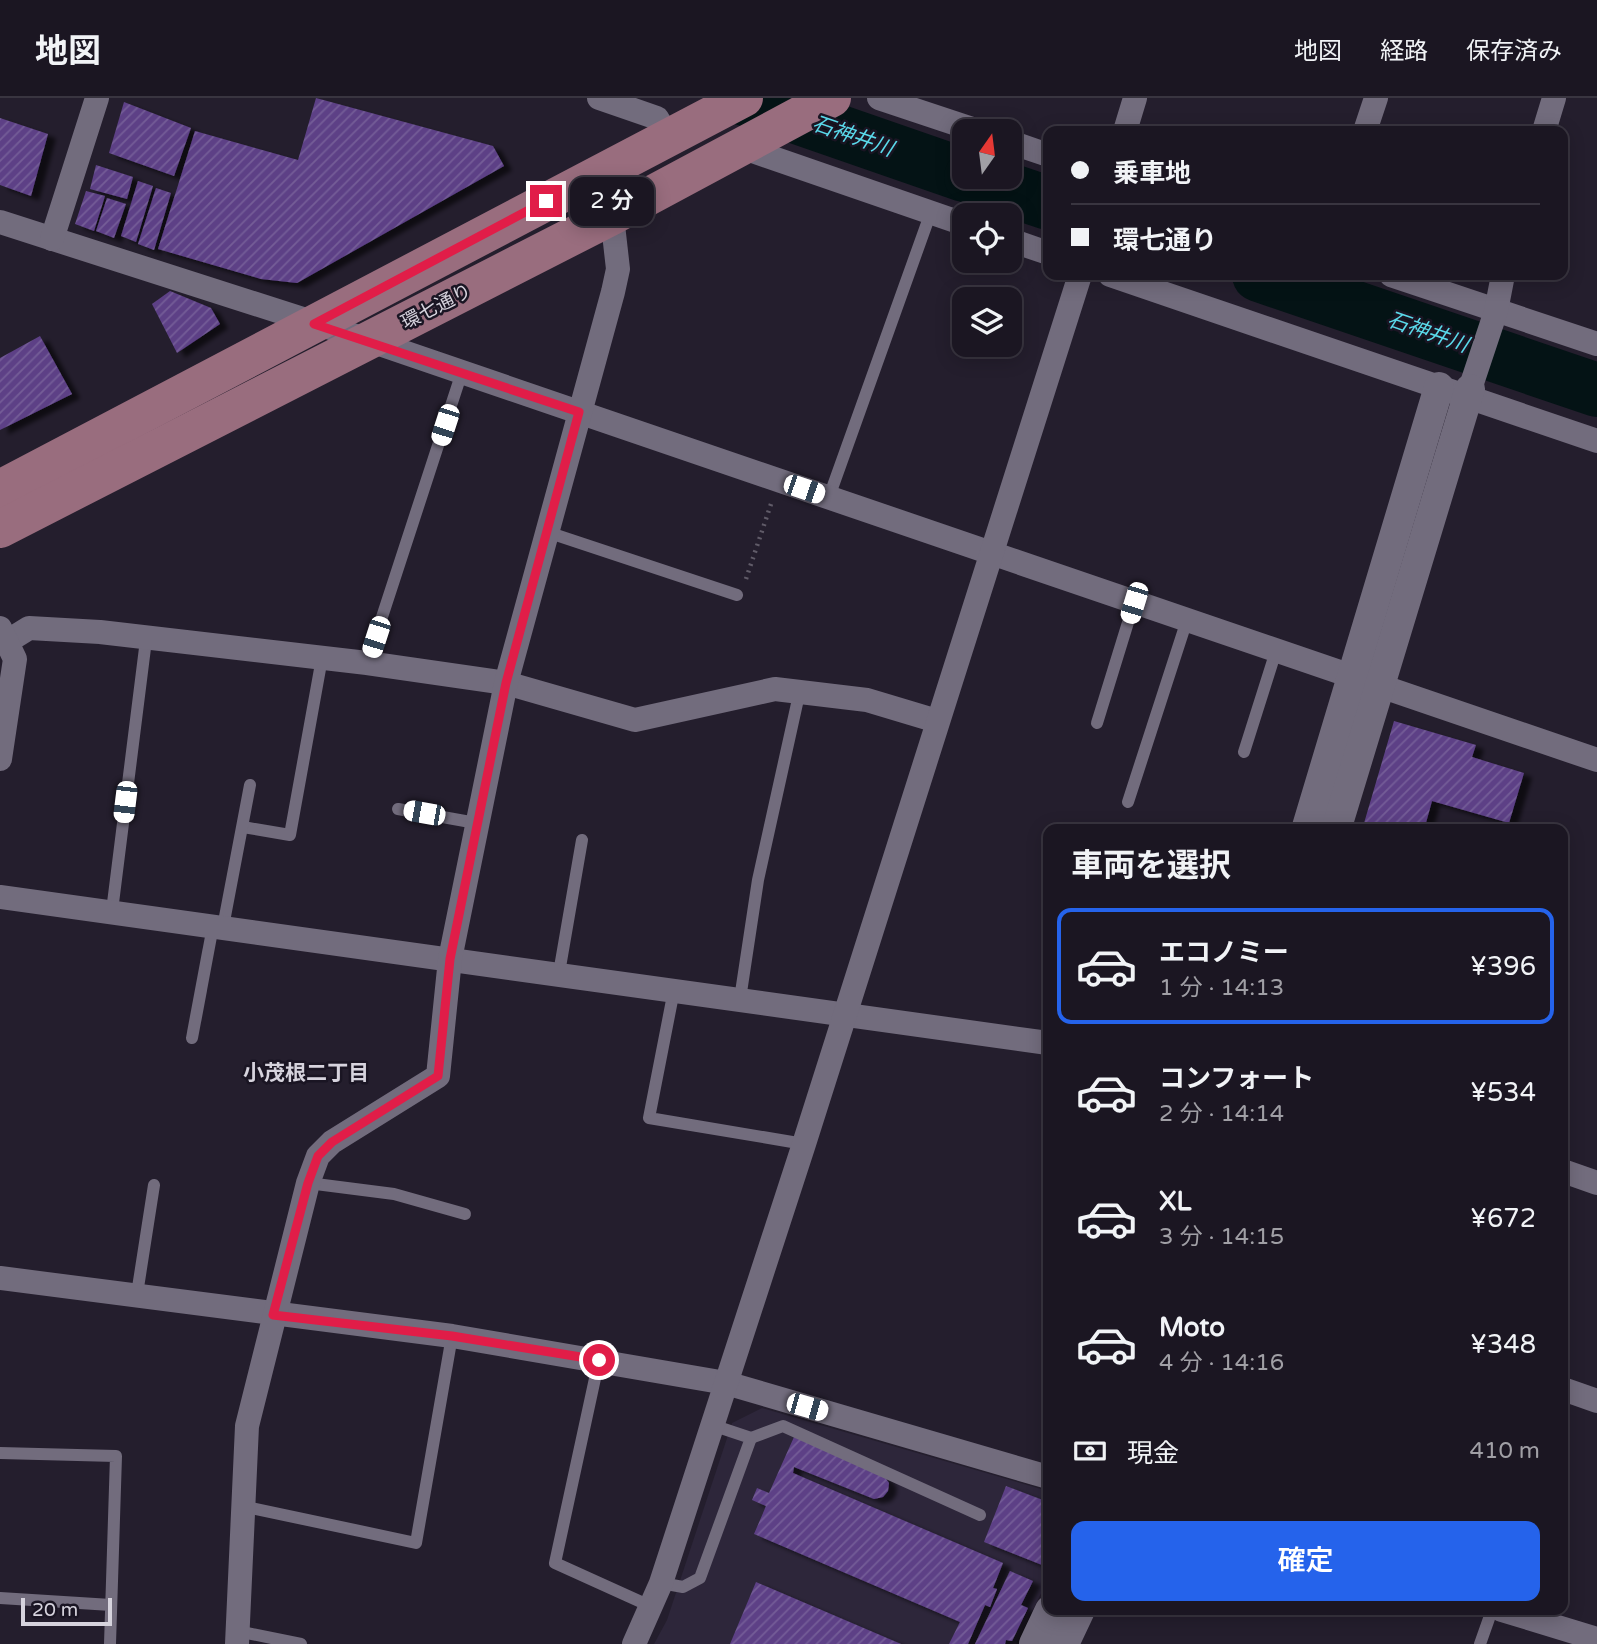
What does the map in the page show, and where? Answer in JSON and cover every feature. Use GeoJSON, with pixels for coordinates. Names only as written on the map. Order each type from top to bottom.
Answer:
{"type":"FeatureCollection","features":[{"type":"Feature","properties":{"kind":"main road"},"geometry":{"type":"LineString","coordinates":[[0,489],[314,324],[662,117],[744,98]]}},
{"type":"Feature","properties":{"kind":"main road","name":"環七通り"},"geometry":{"type":"LineString","coordinates":[[0,529],[612,216],[832,98]]}},
{"type":"Feature","properties":{"kind":"street"},"geometry":{"type":"LineString","coordinates":[[52,239],[97,98]]}},
{"type":"Feature","properties":{"kind":"street"},"geometry":{"type":"LineString","coordinates":[[599,98],[662,117]]}},
{"type":"Feature","properties":{"kind":"street"},"geometry":{"type":"LineString","coordinates":[[879,98],[952,122]]}},
{"type":"Feature","properties":{"kind":"street"},"geometry":{"type":"LineString","coordinates":[[1127,126],[1135,98]]}},
{"type":"Feature","properties":{"kind":"street"},"geometry":{"type":"LineString","coordinates":[[1367,126],[1376,98]]}},
{"type":"Feature","properties":{"kind":"street"},"geometry":{"type":"LineString","coordinates":[[1546,126],[1554,98]]}},
{"type":"Feature","properties":{"kind":"street"},"geometry":{"type":"LineString","coordinates":[[741,146],[952,220]]}},
{"type":"Feature","properties":{"kind":"street"},"geometry":{"type":"LineString","coordinates":[[1022,146],[1043,153]]}},
{"type":"Feature","properties":{"kind":"street"},"geometry":{"type":"LineString","coordinates":[[237,1637],[247,1426],[308,1183],[318,1156],[332,1142],[438,1076],[450,959],[506,683],[618,269],[612,216]]}},
{"type":"Feature","properties":{"kind":"street"},"geometry":{"type":"LineString","coordinates":[[0,222],[368,340],[1597,760]]}},
{"type":"Feature","properties":{"kind":"street"},"geometry":{"type":"LineString","coordinates":[[1022,244],[1043,251]]}},
{"type":"Feature","properties":{"kind":"street"},"geometry":{"type":"LineString","coordinates":[[634,1644],[661,1583],[804,1144],[1078,280]]}},
{"type":"Feature","properties":{"kind":"street"},"geometry":{"type":"LineString","coordinates":[[1125,280],[1439,387],[1469,393],[1597,441]]}},
{"type":"Feature","properties":{"kind":"street"},"geometry":{"type":"LineString","coordinates":[[1404,280],[1495,314],[1597,344]]}},
{"type":"Feature","properties":{"kind":"street"},"geometry":{"type":"LineString","coordinates":[[1308,824],[1365,682],[1469,393],[1495,314],[1502,280]]}},
{"type":"Feature","properties":{"kind":"street"},"geometry":{"type":"LineString","coordinates":[[1337,824],[1365,682],[1439,387]]}},
{"type":"Feature","properties":{"kind":"street"},"geometry":{"type":"LineString","coordinates":[[0,760],[15,659],[4,634],[29,628],[100,632],[146,640],[368,663],[506,683],[635,720],[775,689],[867,700],[937,721]]}},
{"type":"Feature","properties":{"kind":"street"},"geometry":{"type":"LineString","coordinates":[[0,897],[559,973],[844,1017],[1043,1042]]}},
{"type":"Feature","properties":{"kind":"street"},"geometry":{"type":"LineString","coordinates":[[1568,1173],[1597,1183]]}},
{"type":"Feature","properties":{"kind":"street"},"geometry":{"type":"LineString","coordinates":[[0,1286],[0,1278],[452,1336],[726,1383],[1043,1476]]}},
{"type":"Feature","properties":{"kind":"street"},"geometry":{"type":"LineString","coordinates":[[1568,1391],[1597,1401]]}},
{"type":"Feature","properties":{"kind":"street"},"geometry":{"type":"LineString","coordinates":[[1034,1644],[1048,1615]]}},
{"type":"Feature","properties":{"kind":"street"},"geometry":{"type":"LineString","coordinates":[[1064,1644],[1078,1615]]}},
{"type":"Feature","properties":{"kind":"street"},"geometry":{"type":"LineString","coordinates":[[1518,1615],[1597,1639]]}},
{"type":"Feature","properties":{"kind":"lane"},"geometry":{"type":"LineString","coordinates":[[829,498],[931,212]]}},
{"type":"Feature","properties":{"kind":"lane"},"geometry":{"type":"LineString","coordinates":[[368,663],[462,372]]}},
{"type":"Feature","properties":{"kind":"lane"},"geometry":{"type":"LineString","coordinates":[[547,532],[737,595]]}},
{"type":"Feature","properties":{"kind":"lane"},"geometry":{"type":"LineString","coordinates":[[1097,723],[1134,603]]}},
{"type":"Feature","properties":{"kind":"lane"},"geometry":{"type":"LineString","coordinates":[[1128,802],[1187,620]]}},
{"type":"Feature","properties":{"kind":"lane"},"geometry":{"type":"LineString","coordinates":[[111,911],[146,640]]}},
{"type":"Feature","properties":{"kind":"lane"},"geometry":{"type":"LineString","coordinates":[[1244,752],[1276,651]]}},
{"type":"Feature","properties":{"kind":"lane"},"geometry":{"type":"LineString","coordinates":[[243,827],[290,835],[322,658]]}},
{"type":"Feature","properties":{"kind":"lane"},"geometry":{"type":"LineString","coordinates":[[740,999],[758,880],[800,690]]}},
{"type":"Feature","properties":{"kind":"lane"},"geometry":{"type":"LineString","coordinates":[[192,1038],[243,827],[250,785]]}},
{"type":"Feature","properties":{"kind":"lane"},"geometry":{"type":"LineString","coordinates":[[398,809],[476,823]]}},
{"type":"Feature","properties":{"kind":"lane"},"geometry":{"type":"LineString","coordinates":[[559,973],[582,840]]}},
{"type":"Feature","properties":{"kind":"lane"},"geometry":{"type":"LineString","coordinates":[[674,990],[649,1118],[804,1144]]}},
{"type":"Feature","properties":{"kind":"lane"},"geometry":{"type":"LineString","coordinates":[[308,1183],[394,1194],[465,1214]]}},
{"type":"Feature","properties":{"kind":"lane"},"geometry":{"type":"LineString","coordinates":[[136,1294],[155,1185]]}},
{"type":"Feature","properties":{"kind":"lane"},"geometry":{"type":"LineString","coordinates":[[242,1506],[416,1543],[452,1336]]}},
{"type":"Feature","properties":{"kind":"lane"},"geometry":{"type":"LineString","coordinates":[[599,1360],[555,1563],[650,1606]]}},
{"type":"Feature","properties":{"kind":"lane"},"geometry":{"type":"LineString","coordinates":[[712,1425],[751,1438],[783,1426],[980,1515]]}},
{"type":"Feature","properties":{"kind":"lane"},"geometry":{"type":"LineString","coordinates":[[661,1583],[682,1587],[700,1578],[751,1438]]}},
{"type":"Feature","properties":{"kind":"lane"},"geometry":{"type":"LineString","coordinates":[[0,1453],[116,1456],[110,1644]]}},
{"type":"Feature","properties":{"kind":"lane"},"geometry":{"type":"LineString","coordinates":[[0,1598],[111,1605]]}},
{"type":"Feature","properties":{"kind":"lane"},"geometry":{"type":"LineString","coordinates":[[1480,1644],[1490,1615]]}},
{"type":"Feature","properties":{"kind":"lane"},"geometry":{"type":"LineString","coordinates":[[237,1637],[301,1644]]}},
{"type":"Feature","properties":{"kind":"path"},"geometry":{"type":"LineString","coordinates":[[737,595],[740,596],[779,480]]}},
{"type":"Feature","properties":{"kind":"shaded area"},"geometry":{"type":"Polygon","coordinates":[[[762,1408],[1043,1490],[1043,1589],[1016,1644],[654,1644],[667,1620],[732,1423],[762,1408]]]}},
{"type":"Feature","properties":{"kind":"building"},"geometry":{"type":"Polygon","coordinates":[[[316,98],[493,146],[504,166],[297,283],[261,279],[158,249],[195,131],[298,160],[316,98]]]}},
{"type":"Feature","properties":{"kind":"building"},"geometry":{"type":"Polygon","coordinates":[[[124,102],[191,128],[174,176],[109,153],[124,102]]]}},
{"type":"Feature","properties":{"kind":"building"},"geometry":{"type":"Polygon","coordinates":[[[0,118],[48,134],[31,196],[0,185],[0,118]]]}},
{"type":"Feature","properties":{"kind":"building"},"geometry":{"type":"Polygon","coordinates":[[[96,165],[133,177],[127,199],[90,189],[96,165]]]}},
{"type":"Feature","properties":{"kind":"building"},"geometry":{"type":"Polygon","coordinates":[[[138,181],[153,186],[136,242],[121,236],[138,181]]]}},
{"type":"Feature","properties":{"kind":"building"},"geometry":{"type":"Polygon","coordinates":[[[156,188],[171,193],[154,250],[138,244],[156,188]]]}},
{"type":"Feature","properties":{"kind":"building"},"geometry":{"type":"Polygon","coordinates":[[[86,191],[105,196],[94,231],[75,224],[86,191]]]}},
{"type":"Feature","properties":{"kind":"building"},"geometry":{"type":"Polygon","coordinates":[[[107,198],[126,204],[114,238],[96,231],[107,198]]]}},
{"type":"Feature","properties":{"kind":"building"},"geometry":{"type":"Polygon","coordinates":[[[170,291],[211,308],[220,324],[177,353],[152,304],[170,291]]]}},
{"type":"Feature","properties":{"kind":"building"},"geometry":{"type":"Polygon","coordinates":[[[40,336],[72,394],[0,430],[0,358],[40,336]]]}},
{"type":"Feature","properties":{"kind":"building"},"geometry":{"type":"Polygon","coordinates":[[[1394,721],[1476,745],[1472,757],[1524,773],[1509,823],[1432,801],[1426,824],[1364,824],[1394,721]]]}},
{"type":"Feature","properties":{"kind":"building"},"geometry":{"type":"Polygon","coordinates":[[[794,1437],[884,1476],[889,1483],[888,1491],[883,1497],[874,1499],[794,1467],[793,1473],[1003,1563],[993,1588],[997,1589],[990,1607],[985,1605],[968,1644],[949,1644],[960,1622],[754,1534],[766,1506],[752,1500],[757,1488],[769,1493],[794,1437]]]}},
{"type":"Feature","properties":{"kind":"building"},"geometry":{"type":"Polygon","coordinates":[[[1006,1486],[1043,1500],[1042,1565],[984,1542],[1006,1486]]]}},
{"type":"Feature","properties":{"kind":"building"},"geometry":{"type":"Polygon","coordinates":[[[1010,1571],[1033,1581],[1021,1605],[1028,1608],[1012,1641],[1006,1640],[1005,1644],[975,1644],[1010,1571]]]}},
{"type":"Feature","properties":{"kind":"building"},"geometry":{"type":"Polygon","coordinates":[[[756,1582],[901,1644],[730,1644],[756,1582]]]}},
{"type":"Feature","properties":{"kind":"waterway","name":"石神井川"},"geometry":{"type":"LineString","coordinates":[[742,98],[952,171]]}},
{"type":"Feature","properties":{"kind":"waterway","name":"石神井川"},"geometry":{"type":"LineString","coordinates":[[1007,189],[1043,201]]}},
{"type":"Feature","properties":{"kind":"waterway","name":"石神井川"},"geometry":{"type":"LineString","coordinates":[[1274,280],[1597,390]]}},
{"type":"Feature","properties":{"kind":"district","name":"小茂根二丁目"},"geometry":{"type":"Point","coordinates":[306,1073]}},
{"type":"Feature","properties":{"kind":"route"},"geometry":{"type":"LineString","coordinates":[[546,201],[314,324],[579,412],[506,683],[476,823],[450,959],[438,1076],[332,1142],[318,1156],[308,1183],[273,1315],[452,1336],[599,1360]]}}]}
